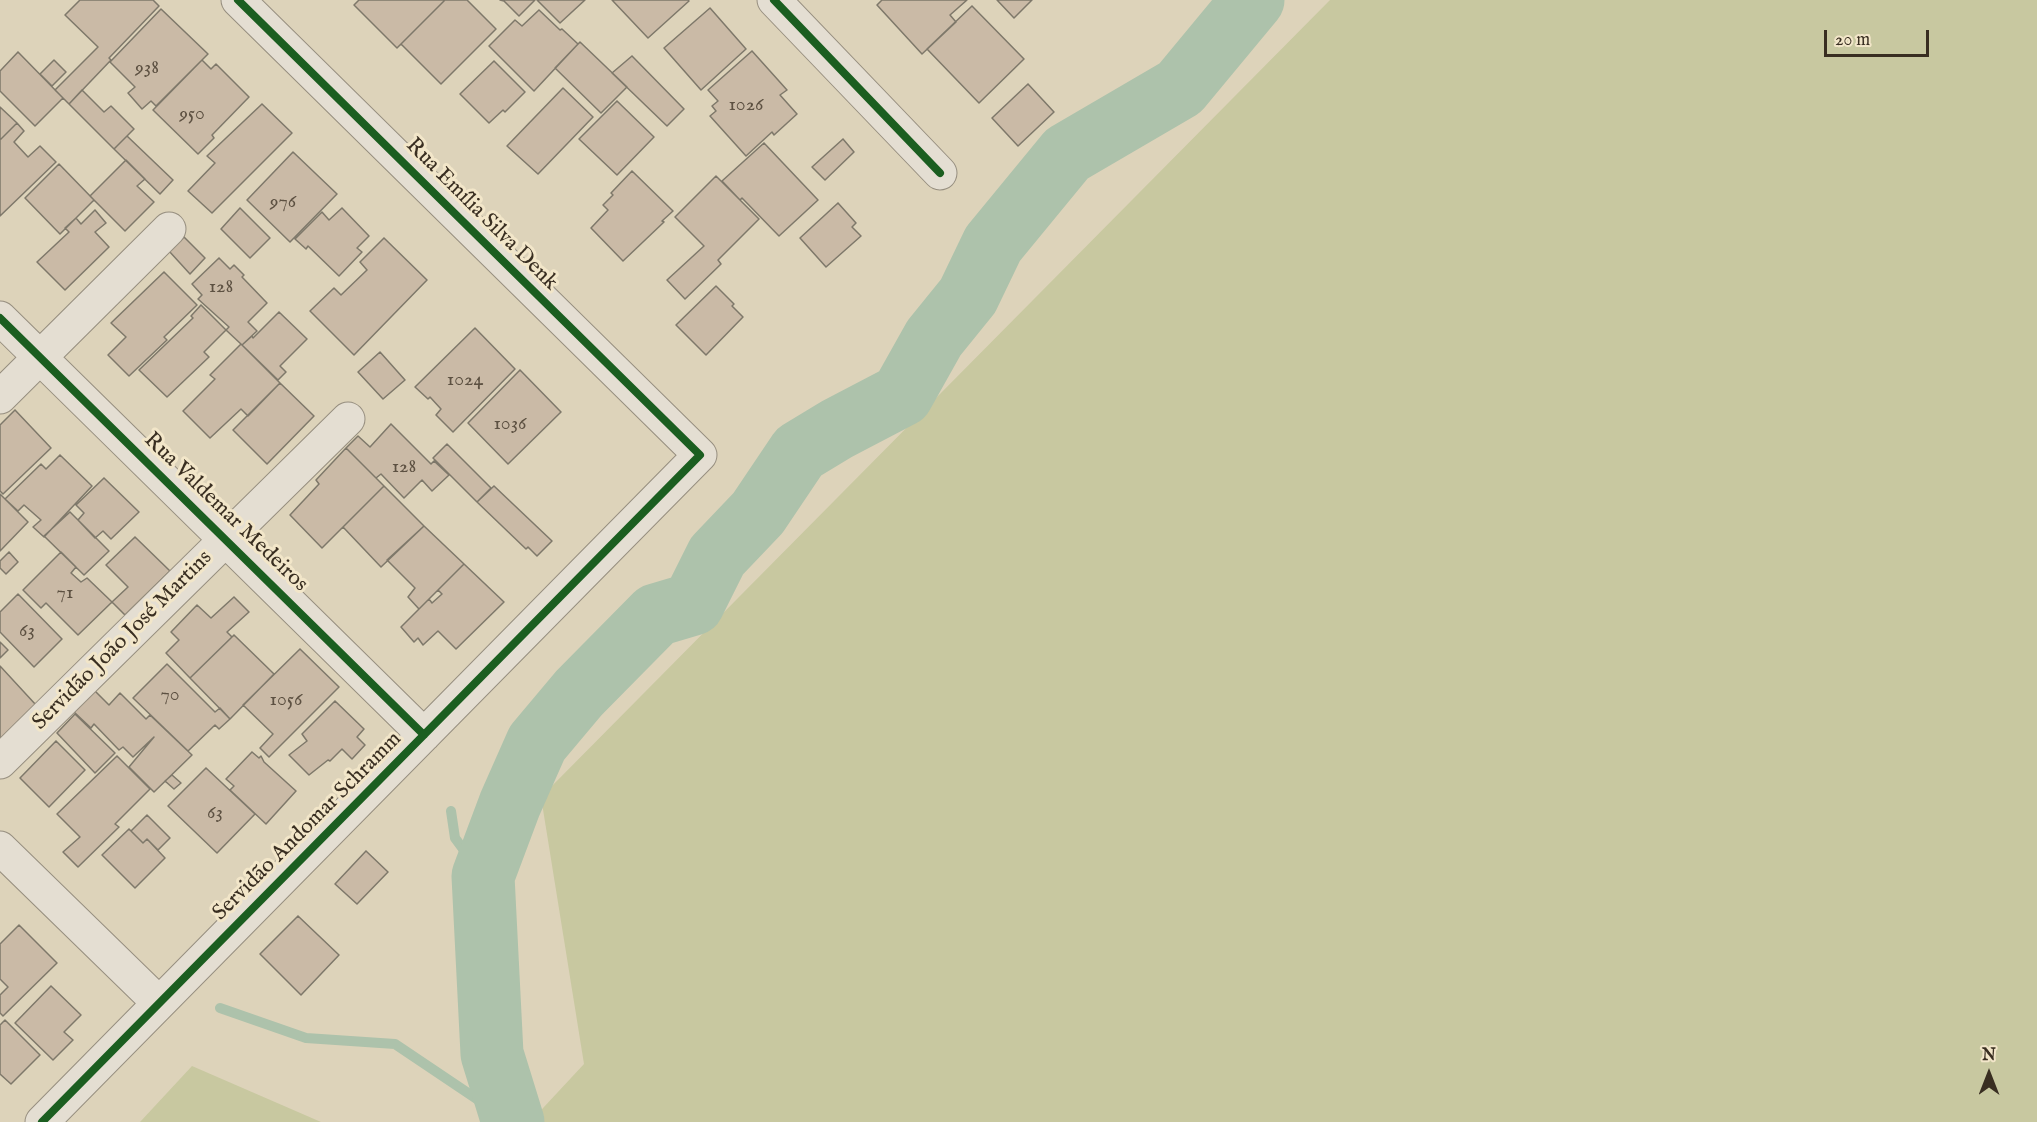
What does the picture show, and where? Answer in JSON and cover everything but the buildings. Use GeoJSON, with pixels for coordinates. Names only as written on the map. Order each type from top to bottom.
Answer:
{"type":"FeatureCollection","features":[{"type":"Feature","properties":{"kind":"street","name":"Rua Emília Silva Denk"},"geometry":{"type":"LineString","coordinates":[[238,0],[700,455]]}},
{"type":"Feature","properties":{"kind":"street"},"geometry":{"type":"LineString","coordinates":[[774,0],[940,173]]}},
{"type":"Feature","properties":{"kind":"street"},"geometry":{"type":"LineString","coordinates":[[0,397],[169,229]]}},
{"type":"Feature","properties":{"kind":"street","name":"Rua Valdemar Medeiros"},"geometry":{"type":"LineString","coordinates":[[0,318],[424,735]]}},
{"type":"Feature","properties":{"kind":"street","name":"Servidão João José Martins"},"geometry":{"type":"LineString","coordinates":[[0,762],[348,419]]}},
{"type":"Feature","properties":{"kind":"street","name":"Servidão Andomar Schramm"},"geometry":{"type":"LineString","coordinates":[[42,1122],[700,455]]}},
{"type":"Feature","properties":{"kind":"street"},"geometry":{"type":"LineString","coordinates":[[0,848],[159,1004]]}},
{"type":"Feature","properties":{"kind":"green space"},"geometry":{"type":"Polygon","coordinates":[[[1330,0],[2037,0],[2037,1122],[530,1122],[584,1064],[541,797],[1330,0]]]}},
{"type":"Feature","properties":{"kind":"green space"},"geometry":{"type":"Polygon","coordinates":[[[192,1066],[321,1122],[140,1122],[192,1066]]]}},
{"type":"Feature","properties":{"kind":"waterway"},"geometry":{"type":"LineString","coordinates":[[513,1122],[492,1054],[483,876],[510,804],[537,743],[579,693],[656,615],[693,604],[717,556],[758,513],[799,452],[902,395],[934,338],[968,296],[993,244],[1067,154],[1180,88],[1253,0]]}},
{"type":"Feature","properties":{"kind":"waterway"},"geometry":{"type":"LineString","coordinates":[[451,811],[455,838],[483,876]]}},
{"type":"Feature","properties":{"kind":"waterway"},"geometry":{"type":"LineString","coordinates":[[220,1008],[306,1038],[395,1044],[511,1122]]}},
{"type":"Feature","properties":{"kind":"cycle path"},"geometry":{"type":"LineString","coordinates":[[42,1122],[700,455],[238,0]]}},
{"type":"Feature","properties":{"kind":"cycle path"},"geometry":{"type":"LineString","coordinates":[[774,0],[940,173]]}},
{"type":"Feature","properties":{"kind":"cycle path"},"geometry":{"type":"LineString","coordinates":[[0,318],[424,735]]}}]}
